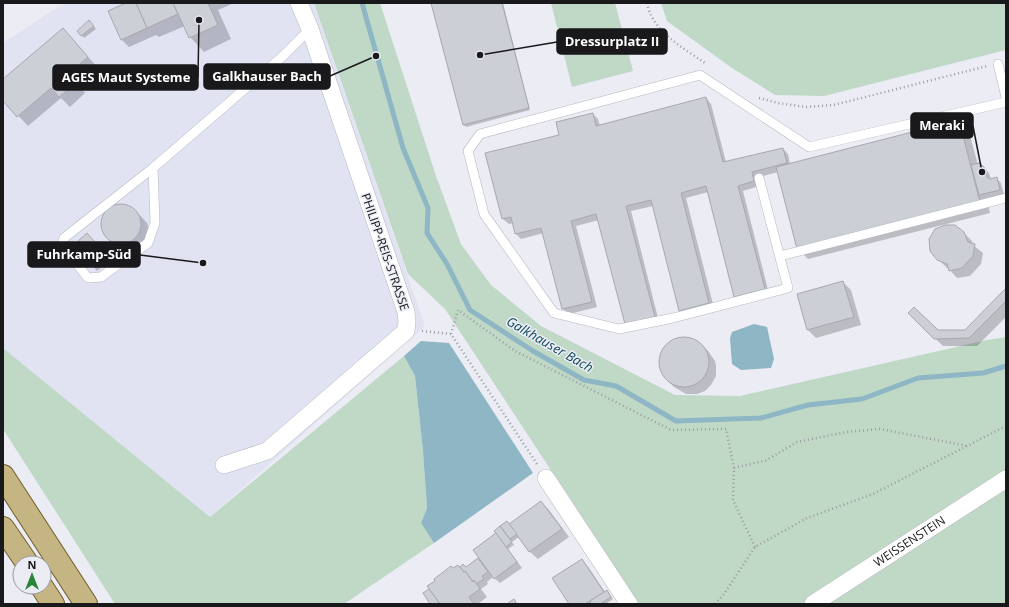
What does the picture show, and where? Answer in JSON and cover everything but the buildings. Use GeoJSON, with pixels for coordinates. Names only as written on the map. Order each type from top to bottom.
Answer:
{"type":"FeatureCollection","features":[{"type":"Feature","properties":{"kind":"main road"},"geometry":{"type":"LineString","coordinates":[[3,476],[86,604]]}},
{"type":"Feature","properties":{"kind":"main road"},"geometry":{"type":"LineString","coordinates":[[3,528],[22,555]]}},
{"type":"Feature","properties":{"kind":"main road"},"geometry":{"type":"LineString","coordinates":[[47,595],[53,604]]}},
{"type":"Feature","properties":{"kind":"street","name":"PHILIPP-REIS-STRASSE"},"geometry":{"type":"LineString","coordinates":[[299,3],[310,29],[406,312],[406,331]]}},
{"type":"Feature","properties":{"kind":"street"},"geometry":{"type":"LineString","coordinates":[[224,465],[268,451],[406,331]]}},
{"type":"Feature","properties":{"kind":"street"},"geometry":{"type":"LineString","coordinates":[[546,478],[629,604]]}},
{"type":"Feature","properties":{"kind":"street","name":"WEISSENSTEIN"},"geometry":{"type":"LineString","coordinates":[[813,604],[1006,479]]}},
{"type":"Feature","properties":{"kind":"lane"},"geometry":{"type":"LineString","coordinates":[[153,168],[155,223],[148,243],[101,277],[88,278],[62,245],[64,238],[153,168],[283,56],[310,29]]}},
{"type":"Feature","properties":{"kind":"lane"},"geometry":{"type":"LineString","coordinates":[[998,64],[1006,97]]}},
{"type":"Feature","properties":{"kind":"lane"},"geometry":{"type":"LineString","coordinates":[[759,178],[788,288],[673,318],[619,329],[554,313],[484,214],[468,151],[480,134],[700,75],[808,147],[1006,102]]}},
{"type":"Feature","properties":{"kind":"lane"},"geometry":{"type":"LineString","coordinates":[[780,256],[1006,198]]}},
{"type":"Feature","properties":{"kind":"path"},"geometry":{"type":"LineString","coordinates":[[647,3],[658,26],[671,40],[710,66]]}},
{"type":"Feature","properties":{"kind":"path"},"geometry":{"type":"LineString","coordinates":[[755,96],[778,103],[806,107],[834,105],[998,64]]}},
{"type":"Feature","properties":{"kind":"path"},"geometry":{"type":"LineString","coordinates":[[546,478],[451,334],[458,310],[515,351],[671,430],[726,429],[734,468],[733,500],[755,547]]}},
{"type":"Feature","properties":{"kind":"path"},"geometry":{"type":"LineString","coordinates":[[406,331],[451,334]]}},
{"type":"Feature","properties":{"kind":"path"},"geometry":{"type":"LineString","coordinates":[[715,604],[724,594],[755,547],[807,518],[873,494],[1006,426]]}},
{"type":"Feature","properties":{"kind":"path"},"geometry":{"type":"LineString","coordinates":[[734,468],[767,460],[797,442],[846,432],[880,429],[968,446]]}},
{"type":"Feature","properties":{"kind":"shaded area"},"geometry":{"type":"Polygon","coordinates":[[[68,3],[314,3],[425,326],[210,517],[3,348],[3,43],[56,8],[68,3]]]}},
{"type":"Feature","properties":{"kind":"green space"},"geometry":{"type":"Polygon","coordinates":[[[314,3],[380,3],[436,176],[461,244],[491,285],[541,326],[675,395],[740,396],[1006,337],[1006,604],[639,604],[445,309],[408,274],[314,3]]]}},
{"type":"Feature","properties":{"kind":"green space"},"geometry":{"type":"Polygon","coordinates":[[[551,3],[615,3],[633,71],[572,87],[551,3]]]}},
{"type":"Feature","properties":{"kind":"green space"},"geometry":{"type":"Polygon","coordinates":[[[661,3],[1006,3],[1006,50],[824,96],[775,95],[732,68],[667,21],[661,3]]]}},
{"type":"Feature","properties":{"kind":"green space"},"geometry":{"type":"Polygon","coordinates":[[[3,348],[210,517],[404,356],[415,376],[423,451],[427,508],[421,523],[434,543],[344,604],[115,604],[3,429],[3,348]]]}},
{"type":"Feature","properties":{"kind":"water"},"geometry":{"type":"Polygon","coordinates":[[[754,324],[767,327],[774,359],[771,368],[741,370],[732,364],[730,338],[732,332],[754,324]]]}},
{"type":"Feature","properties":{"kind":"water"},"geometry":{"type":"Polygon","coordinates":[[[421,341],[449,343],[533,473],[434,543],[421,523],[427,508],[423,451],[415,376],[404,356],[421,341]]]}},
{"type":"Feature","properties":{"kind":"waterway","name":"Galkhauser Bach"},"geometry":{"type":"LineString","coordinates":[[362,3],[403,148],[428,208],[427,233],[447,264],[470,310],[533,351],[584,380],[616,386],[676,421],[761,418],[808,405],[862,399],[918,378],[983,373],[1006,366]]}},
{"type":"Feature","properties":{"kind":"place","name":"AGES Maut Systeme"},"geometry":{"type":"Point","coordinates":[199,20]}},
{"type":"Feature","properties":{"kind":"place","name":"Dressurplatz II"},"geometry":{"type":"Point","coordinates":[480,55]}},
{"type":"Feature","properties":{"kind":"place","name":"Galkhauser Bach"},"geometry":{"type":"Point","coordinates":[376,56]}},
{"type":"Feature","properties":{"kind":"place","name":"Meraki"},"geometry":{"type":"Point","coordinates":[982,172]}},
{"type":"Feature","properties":{"kind":"place","name":"Fuhrkamp-Süd"},"geometry":{"type":"Point","coordinates":[203,263]}}]}
